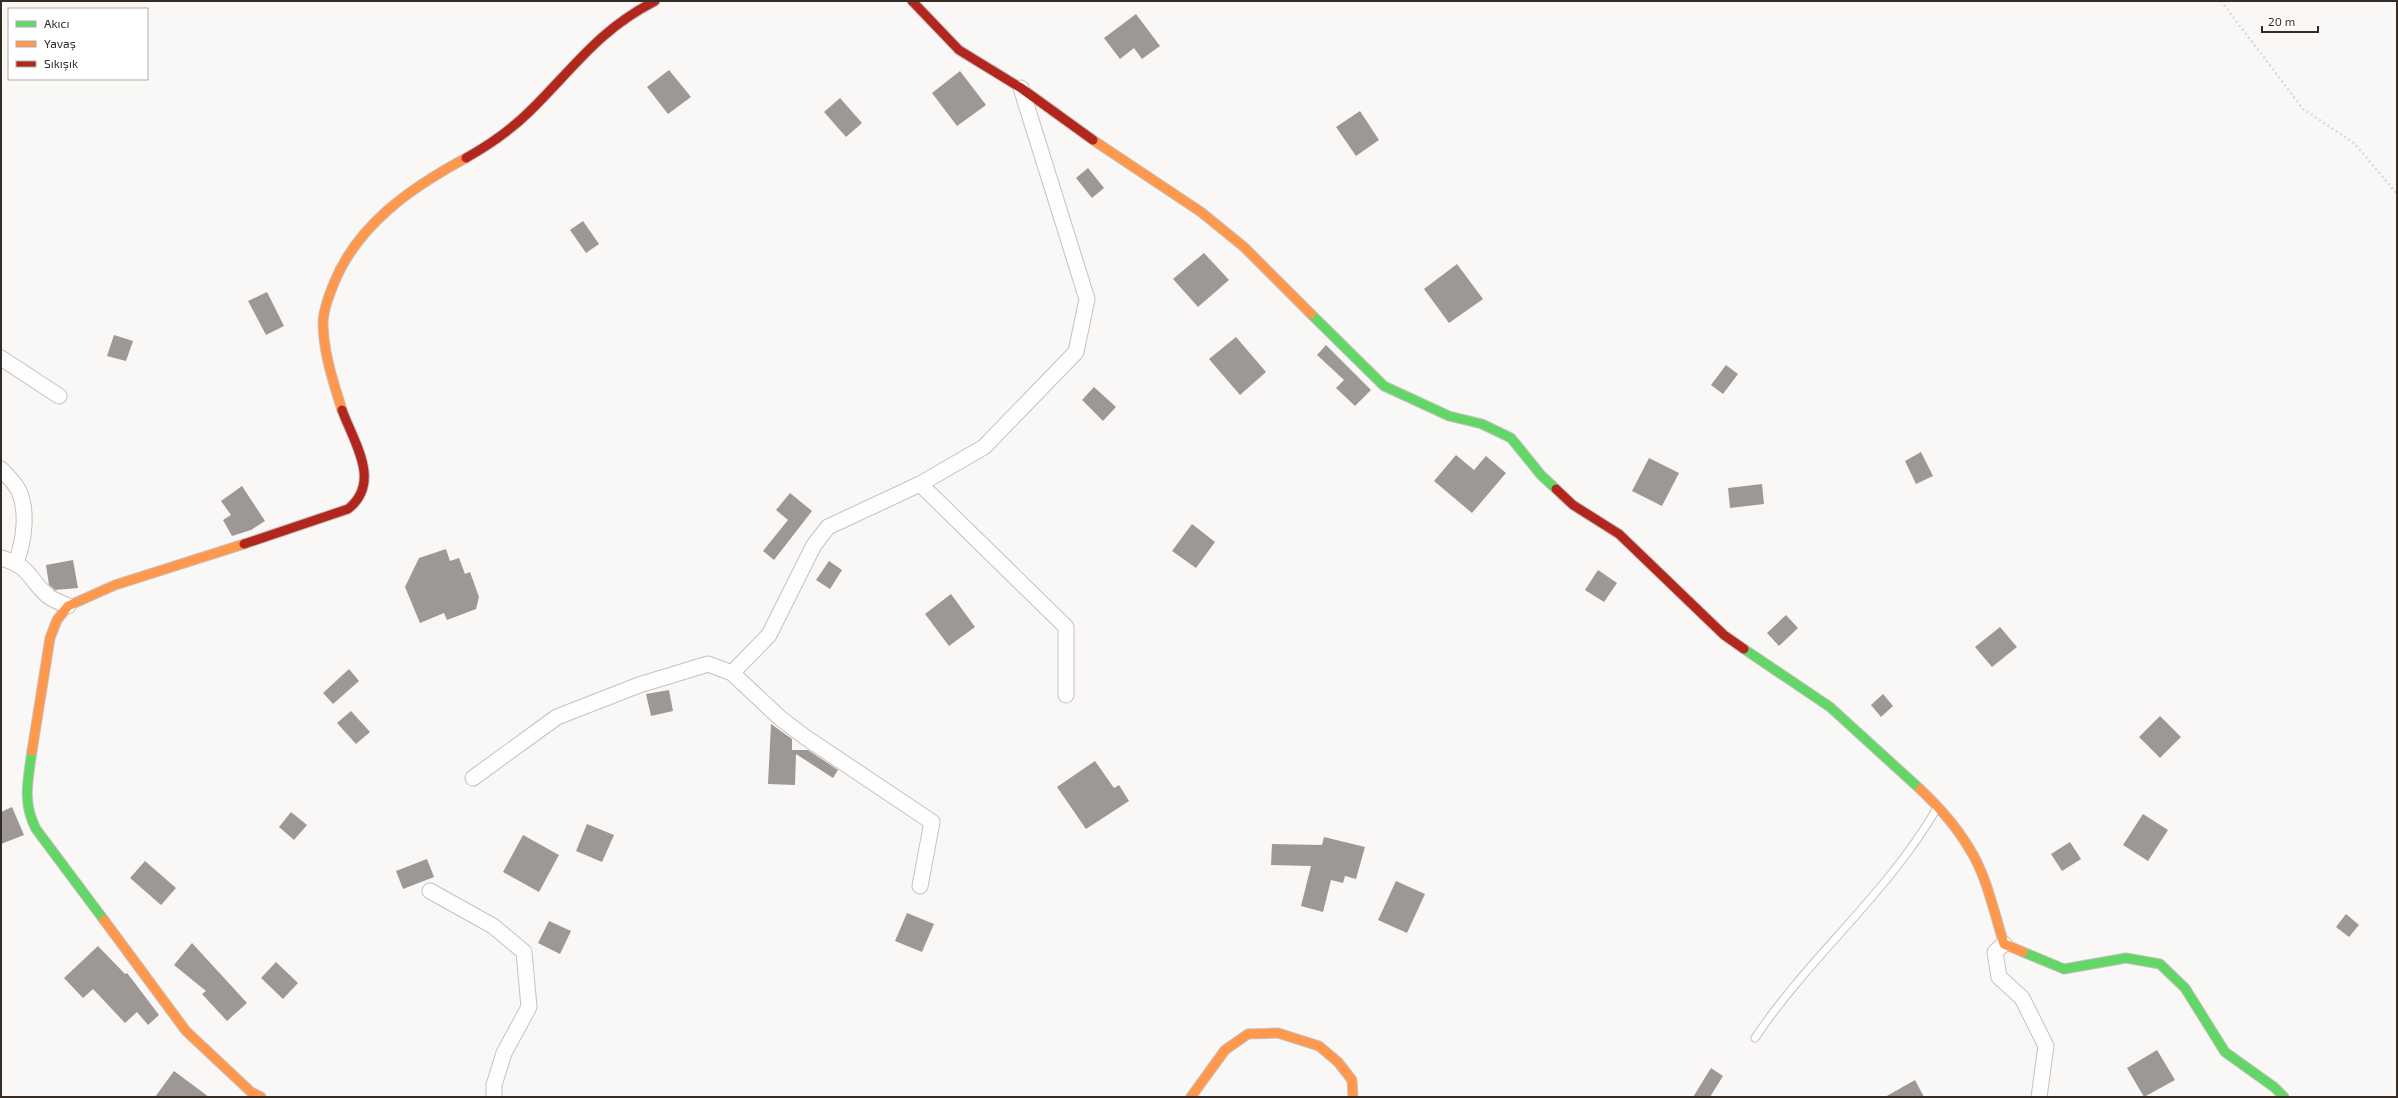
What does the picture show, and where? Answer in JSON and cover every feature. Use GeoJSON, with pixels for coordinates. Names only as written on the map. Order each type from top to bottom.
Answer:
{"type":"FeatureCollection","features":[{"type":"Feature","properties":{"kind":"street"},"geometry":{"type":"LineString","coordinates":[[261,1097],[251,1092],[186,1031],[36,829],[28,814],[27,785],[36,714],[50,638],[57,620],[68,606],[115,585],[310,524],[348,509],[359,500],[364,487],[366,473],[335,389],[324,337],[325,313],[329,294],[345,261],[366,230],[394,203],[422,183],[511,128],[582,54],[631,6],[655,1]]}},
{"type":"Feature","properties":{"kind":"street"},"geometry":{"type":"LineString","coordinates":[[912,1],[959,50],[1021,88],[1077,130],[1201,212],[1244,247],[1384,386],[1449,416],[1482,424],[1511,438],[1547,480],[1573,505],[1619,534],[1724,635],[1830,707],[1938,806],[1970,849],[1984,878],[2004,944]]}},
{"type":"Feature","properties":{"kind":"street"},"geometry":{"type":"LineString","coordinates":[[923,1],[926,16]]}},
{"type":"Feature","properties":{"kind":"street"},"geometry":{"type":"LineString","coordinates":[[732,673],[769,635],[814,545],[828,527],[920,484],[984,447],[1076,352],[1087,299],[1021,88]]}},
{"type":"Feature","properties":{"kind":"street"},"geometry":{"type":"LineString","coordinates":[[1,358],[59,396]]}},
{"type":"Feature","properties":{"kind":"street"},"geometry":{"type":"LineString","coordinates":[[1,469],[19,490],[22,504],[23,536],[21,550],[16,562]]}},
{"type":"Feature","properties":{"kind":"street"},"geometry":{"type":"LineString","coordinates":[[920,484],[1066,627],[1066,695]]}},
{"type":"Feature","properties":{"kind":"street"},"geometry":{"type":"LineString","coordinates":[[1,558],[16,562],[25,569],[48,596],[68,606]]}},
{"type":"Feature","properties":{"kind":"street"},"geometry":{"type":"LineString","coordinates":[[473,778],[557,717],[639,685],[708,664],[732,673],[780,718],[805,737],[932,822],[920,886]]}},
{"type":"Feature","properties":{"kind":"street"},"geometry":{"type":"LineString","coordinates":[[430,891],[493,926],[524,952],[529,1007],[504,1053],[494,1085],[494,1097]]}},
{"type":"Feature","properties":{"kind":"street"},"geometry":{"type":"LineString","coordinates":[[2004,944],[1995,952],[1998,977],[2022,998],[2046,1046],[2039,1097]]}},
{"type":"Feature","properties":{"kind":"street"},"geometry":{"type":"LineString","coordinates":[[2004,944],[2064,969],[2126,958],[2160,964],[2186,988],[2225,1052],[2274,1087],[2284,1097]]}},
{"type":"Feature","properties":{"kind":"street"},"geometry":{"type":"LineString","coordinates":[[1191,1097],[1225,1050],[1248,1034],[1278,1033],[1319,1046],[1338,1062],[1352,1080],[1353,1097]]}},
{"type":"Feature","properties":{"kind":"lane"},"geometry":{"type":"LineString","coordinates":[[1755,1038],[1778,1003],[1876,893],[1928,823],[1938,806]]}},
{"type":"Feature","properties":{"kind":"path"},"geometry":{"type":"LineString","coordinates":[[2222,1],[2302,109],[2354,142],[2397,194]]}},
{"type":"Feature","properties":{"kind":"building"},"geometry":{"type":"Polygon","coordinates":[[[1136,14],[1160,46],[1142,59],[1134,48],[1120,59],[1104,38],[1136,14]]]}},
{"type":"Feature","properties":{"kind":"building"},"geometry":{"type":"Polygon","coordinates":[[[669,70],[691,97],[668,114],[647,87],[669,70]]]}},
{"type":"Feature","properties":{"kind":"building"},"geometry":{"type":"Polygon","coordinates":[[[960,71],[986,105],[957,126],[932,93],[960,71]]]}},
{"type":"Feature","properties":{"kind":"building"},"geometry":{"type":"Polygon","coordinates":[[[840,98],[862,123],[846,137],[824,112],[840,98]]]}},
{"type":"Feature","properties":{"kind":"building"},"geometry":{"type":"Polygon","coordinates":[[[1360,111],[1379,140],[1356,156],[1336,127],[1360,111]]]}},
{"type":"Feature","properties":{"kind":"building"},"geometry":{"type":"Polygon","coordinates":[[[1088,168],[1104,188],[1092,198],[1076,178],[1088,168]]]}},
{"type":"Feature","properties":{"kind":"building"},"geometry":{"type":"Polygon","coordinates":[[[583,221],[599,244],[586,253],[570,230],[583,221]]]}},
{"type":"Feature","properties":{"kind":"building"},"geometry":{"type":"Polygon","coordinates":[[[1204,253],[1229,280],[1198,307],[1173,279],[1204,253]]]}},
{"type":"Feature","properties":{"kind":"building"},"geometry":{"type":"Polygon","coordinates":[[[1457,264],[1483,299],[1449,323],[1424,289],[1457,264]]]}},
{"type":"Feature","properties":{"kind":"building"},"geometry":{"type":"Polygon","coordinates":[[[267,292],[284,326],[266,335],[248,301],[267,292]]]}},
{"type":"Feature","properties":{"kind":"building"},"geometry":{"type":"Polygon","coordinates":[[[114,335],[133,341],[126,361],[107,356],[114,335]]]}},
{"type":"Feature","properties":{"kind":"building"},"geometry":{"type":"Polygon","coordinates":[[[1236,337],[1266,372],[1240,395],[1209,359],[1236,337]]]}},
{"type":"Feature","properties":{"kind":"building"},"geometry":{"type":"Polygon","coordinates":[[[1326,345],[1371,390],[1355,406],[1336,388],[1344,380],[1317,355],[1326,345]]]}},
{"type":"Feature","properties":{"kind":"building"},"geometry":{"type":"Polygon","coordinates":[[[1726,365],[1738,374],[1723,394],[1711,385],[1726,365]]]}},
{"type":"Feature","properties":{"kind":"building"},"geometry":{"type":"Polygon","coordinates":[[[1094,387],[1116,407],[1103,421],[1082,400],[1094,387]]]}},
{"type":"Feature","properties":{"kind":"building"},"geometry":{"type":"Polygon","coordinates":[[[1921,452],[1933,476],[1916,484],[1905,461],[1921,452]]]}},
{"type":"Feature","properties":{"kind":"building"},"geometry":{"type":"Polygon","coordinates":[[[1456,455],[1474,470],[1486,456],[1506,473],[1472,513],[1434,481],[1456,455]]]}},
{"type":"Feature","properties":{"kind":"building"},"geometry":{"type":"Polygon","coordinates":[[[1649,458],[1679,473],[1662,506],[1632,491],[1649,458]]]}},
{"type":"Feature","properties":{"kind":"building"},"geometry":{"type":"Polygon","coordinates":[[[1762,484],[1764,504],[1730,508],[1728,488],[1762,484]]]}},
{"type":"Feature","properties":{"kind":"building"},"geometry":{"type":"Polygon","coordinates":[[[242,486],[265,521],[251,530],[232,536],[223,520],[231,515],[221,501],[242,486]]]}},
{"type":"Feature","properties":{"kind":"building"},"geometry":{"type":"Polygon","coordinates":[[[790,493],[812,511],[774,560],[763,551],[788,520],[776,510],[790,493]]]}},
{"type":"Feature","properties":{"kind":"building"},"geometry":{"type":"Polygon","coordinates":[[[1192,524],[1215,542],[1196,568],[1172,551],[1192,524]]]}},
{"type":"Feature","properties":{"kind":"building"},"geometry":{"type":"Polygon","coordinates":[[[446,549],[450,561],[459,558],[465,574],[470,572],[479,597],[476,609],[447,620],[444,613],[420,623],[405,587],[419,558],[446,549]]]}},
{"type":"Feature","properties":{"kind":"building"},"geometry":{"type":"Polygon","coordinates":[[[73,560],[78,588],[55,590],[49,585],[46,565],[73,560]]]}},
{"type":"Feature","properties":{"kind":"building"},"geometry":{"type":"Polygon","coordinates":[[[829,561],[842,570],[830,589],[816,580],[829,561]]]}},
{"type":"Feature","properties":{"kind":"building"},"geometry":{"type":"Polygon","coordinates":[[[1598,570],[1617,583],[1604,602],[1585,590],[1598,570]]]}},
{"type":"Feature","properties":{"kind":"building"},"geometry":{"type":"Polygon","coordinates":[[[951,594],[975,627],[949,646],[925,614],[951,594]]]}},
{"type":"Feature","properties":{"kind":"building"},"geometry":{"type":"Polygon","coordinates":[[[1786,615],[1798,628],[1779,646],[1767,633],[1786,615]]]}},
{"type":"Feature","properties":{"kind":"building"},"geometry":{"type":"Polygon","coordinates":[[[2000,627],[2017,647],[1992,667],[1975,647],[2000,627]]]}},
{"type":"Feature","properties":{"kind":"building"},"geometry":{"type":"Polygon","coordinates":[[[349,669],[359,681],[333,704],[323,693],[349,669]]]}},
{"type":"Feature","properties":{"kind":"building"},"geometry":{"type":"Polygon","coordinates":[[[669,690],[673,711],[651,716],[646,694],[669,690]]]}},
{"type":"Feature","properties":{"kind":"building"},"geometry":{"type":"Polygon","coordinates":[[[1883,694],[1893,706],[1881,717],[1871,705],[1883,694]]]}},
{"type":"Feature","properties":{"kind":"building"},"geometry":{"type":"Polygon","coordinates":[[[351,711],[370,732],[356,744],[337,723],[351,711]]]}},
{"type":"Feature","properties":{"kind":"building"},"geometry":{"type":"Polygon","coordinates":[[[2160,716],[2181,737],[2160,758],[2139,737],[2160,716]]]}},
{"type":"Feature","properties":{"kind":"building"},"geometry":{"type":"Polygon","coordinates":[[[771,724],[792,739],[792,750],[808,750],[838,770],[833,778],[796,754],[795,785],[768,784],[771,724]]]}},
{"type":"Feature","properties":{"kind":"building"},"geometry":{"type":"Polygon","coordinates":[[[1095,761],[1114,788],[1119,785],[1129,801],[1086,829],[1057,787],[1095,761]]]}},
{"type":"Feature","properties":{"kind":"building"},"geometry":{"type":"Polygon","coordinates":[[[12,807],[24,835],[1,844],[1,812],[12,807]]]}},
{"type":"Feature","properties":{"kind":"building"},"geometry":{"type":"Polygon","coordinates":[[[291,812],[307,825],[294,840],[279,827],[291,812]]]}},
{"type":"Feature","properties":{"kind":"building"},"geometry":{"type":"Polygon","coordinates":[[[2143,814],[2168,830],[2148,861],[2123,845],[2143,814]]]}},
{"type":"Feature","properties":{"kind":"building"},"geometry":{"type":"Polygon","coordinates":[[[587,824],[614,835],[602,862],[576,851],[587,824]]]}},
{"type":"Feature","properties":{"kind":"building"},"geometry":{"type":"Polygon","coordinates":[[[523,835],[559,855],[539,892],[503,872],[523,835]]]}},
{"type":"Feature","properties":{"kind":"building"},"geometry":{"type":"Polygon","coordinates":[[[1324,837],[1365,847],[1356,879],[1345,876],[1343,883],[1331,880],[1323,912],[1301,906],[1311,866],[1271,865],[1272,844],[1322,845],[1324,837]]]}},
{"type":"Feature","properties":{"kind":"building"},"geometry":{"type":"Polygon","coordinates":[[[2070,842],[2081,859],[2062,871],[2051,854],[2070,842]]]}},
{"type":"Feature","properties":{"kind":"building"},"geometry":{"type":"Polygon","coordinates":[[[427,859],[434,877],[403,889],[396,871],[427,859]]]}},
{"type":"Feature","properties":{"kind":"building"},"geometry":{"type":"Polygon","coordinates":[[[145,861],[176,888],[161,905],[130,878],[145,861]]]}},
{"type":"Feature","properties":{"kind":"building"},"geometry":{"type":"Polygon","coordinates":[[[1396,881],[1425,894],[1407,933],[1378,920],[1396,881]]]}},
{"type":"Feature","properties":{"kind":"building"},"geometry":{"type":"Polygon","coordinates":[[[907,913],[934,924],[922,952],[895,941],[907,913]]]}},
{"type":"Feature","properties":{"kind":"building"},"geometry":{"type":"Polygon","coordinates":[[[2346,914],[2359,925],[2349,937],[2336,927],[2346,914]]]}},
{"type":"Feature","properties":{"kind":"building"},"geometry":{"type":"Polygon","coordinates":[[[549,921],[571,931],[560,954],[538,943],[549,921]]]}},
{"type":"Feature","properties":{"kind":"building"},"geometry":{"type":"Polygon","coordinates":[[[192,943],[247,1003],[227,1021],[202,994],[206,991],[174,965],[192,943]]]}},
{"type":"Feature","properties":{"kind":"building"},"geometry":{"type":"Polygon","coordinates":[[[98,946],[125,974],[127,973],[159,1015],[148,1025],[137,1012],[125,1023],[93,989],[83,998],[64,978],[98,946]]]}},
{"type":"Feature","properties":{"kind":"building"},"geometry":{"type":"Polygon","coordinates":[[[276,962],[298,983],[283,999],[261,978],[276,962]]]}},
{"type":"Feature","properties":{"kind":"building"},"geometry":{"type":"Polygon","coordinates":[[[2157,1050],[2175,1080],[2144,1097],[2127,1068],[2157,1050]]]}},
{"type":"Feature","properties":{"kind":"building"},"geometry":{"type":"Polygon","coordinates":[[[1711,1068],[1723,1076],[1710,1097],[1693,1097],[1711,1068]]]}},
{"type":"Feature","properties":{"kind":"building"},"geometry":{"type":"Polygon","coordinates":[[[174,1071],[209,1097],[155,1097],[174,1071]]]}},
{"type":"Feature","properties":{"kind":"building"},"geometry":{"type":"Polygon","coordinates":[[[1915,1080],[1924,1097],[1885,1097],[1915,1080]]]}},
{"type":"Feature","properties":{"kind":"traffic: fast"},"geometry":{"type":"LineString","coordinates":[[1311,314],[1384,386],[1449,416],[1482,424],[1511,438],[1541,475],[1556,489]]}},
{"type":"Feature","properties":{"kind":"traffic: fast"},"geometry":{"type":"LineString","coordinates":[[1744,649],[1830,707],[1920,789]]}},
{"type":"Feature","properties":{"kind":"traffic: fast"},"geometry":{"type":"LineString","coordinates":[[32,751],[27,791],[29,810],[36,829],[104,920]]}},
{"type":"Feature","properties":{"kind":"traffic: fast"},"geometry":{"type":"LineString","coordinates":[[2023,952],[2064,969],[2126,958],[2160,964],[2185,988],[2225,1052],[2274,1087],[2284,1097]]}},
{"type":"Feature","properties":{"kind":"traffic: slow"},"geometry":{"type":"LineString","coordinates":[[1093,140],[1201,212],[1244,247],[1311,314]]}},
{"type":"Feature","properties":{"kind":"traffic: slow"},"geometry":{"type":"LineString","coordinates":[[342,410],[327,355],[323,333],[323,321],[324,311],[334,283],[344,262],[372,225],[389,209],[426,181],[466,158]]}},
{"type":"Feature","properties":{"kind":"traffic: slow"},"geometry":{"type":"LineString","coordinates":[[32,751],[50,638],[57,620],[68,606],[115,585],[244,544]]}},
{"type":"Feature","properties":{"kind":"traffic: slow"},"geometry":{"type":"LineString","coordinates":[[1920,789],[1953,824],[1981,870],[2004,944],[2023,952]]}},
{"type":"Feature","properties":{"kind":"traffic: slow"},"geometry":{"type":"LineString","coordinates":[[104,920],[186,1031],[251,1092],[261,1097]]}},
{"type":"Feature","properties":{"kind":"traffic: slow"},"geometry":{"type":"LineString","coordinates":[[1191,1097],[1225,1050],[1248,1034],[1278,1033],[1319,1046],[1338,1062],[1352,1080],[1353,1097]]}},
{"type":"Feature","properties":{"kind":"traffic: jam"},"geometry":{"type":"LineString","coordinates":[[466,158],[500,137],[515,125],[546,95],[587,51],[617,25],[655,1]]}},
{"type":"Feature","properties":{"kind":"traffic: jam"},"geometry":{"type":"LineString","coordinates":[[912,1],[959,50],[1021,88],[1093,140]]}},
{"type":"Feature","properties":{"kind":"traffic: jam"},"geometry":{"type":"LineString","coordinates":[[244,544],[348,509],[358,498],[363,487],[364,475],[362,462],[342,410]]}},
{"type":"Feature","properties":{"kind":"traffic: jam"},"geometry":{"type":"LineString","coordinates":[[1556,489],[1573,505],[1619,534],[1724,635],[1744,649]]}}]}
